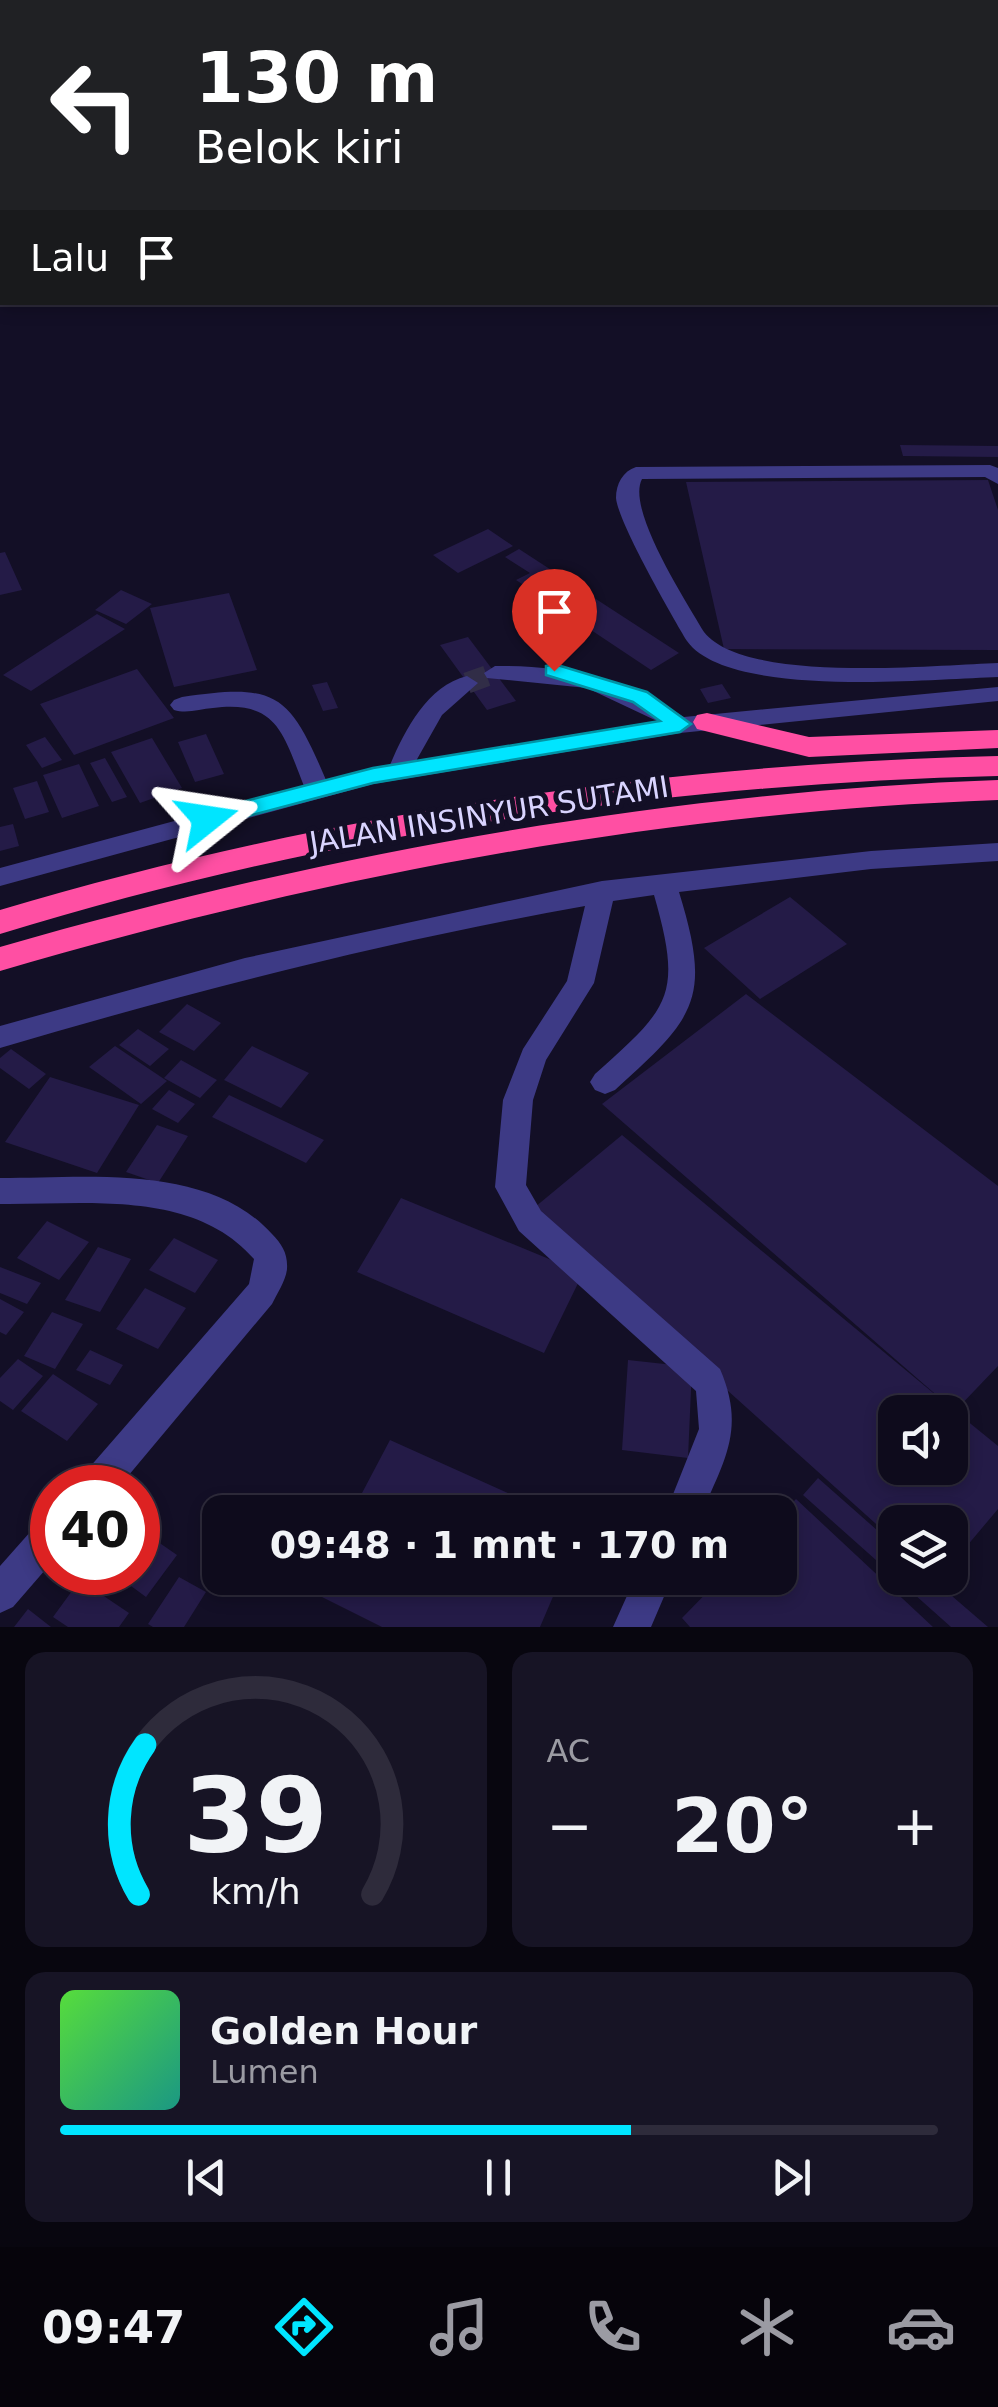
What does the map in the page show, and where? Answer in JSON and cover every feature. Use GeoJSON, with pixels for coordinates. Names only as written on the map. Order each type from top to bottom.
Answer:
{"type":"FeatureCollection","features":[{"type":"Feature","properties":{"kind":"highway"},"geometry":{"type":"LineString","coordinates":[[694,723],[810,747],[998,740]]}},
{"type":"Feature","properties":{"kind":"highway","name":"JALAN INSINYUR SUTAMI"},"geometry":{"type":"LineString","coordinates":[[0,922],[300,846],[521,808],[714,783],[998,766]]}},
{"type":"Feature","properties":{"kind":"highway","name":"JALAN INSINYUR SUTAMI"},"geometry":{"type":"LineString","coordinates":[[0,959],[281,885],[511,842],[716,813],[998,790]]}},
{"type":"Feature","properties":{"kind":"street"},"geometry":{"type":"LineString","coordinates":[[998,478],[990,470],[636,473],[627,481],[625,492],[633,521],[704,648],[741,666],[799,673],[998,670]]}},
{"type":"Feature","properties":{"kind":"street"},"geometry":{"type":"LineString","coordinates":[[495,673],[554,671],[584,678],[640,697],[694,723]]}},
{"type":"Feature","properties":{"kind":"street"},"geometry":{"type":"LineString","coordinates":[[799,673],[802,710]]}},
{"type":"Feature","properties":{"kind":"street"},"geometry":{"type":"LineString","coordinates":[[400,771],[430,712],[442,697],[467,684]]}},
{"type":"Feature","properties":{"kind":"street"},"geometry":{"type":"LineString","coordinates":[[0,877],[317,788],[400,771],[694,723],[998,694]]}},
{"type":"Feature","properties":{"kind":"street"},"geometry":{"type":"LineString","coordinates":[[182,705],[242,695],[273,705],[286,714],[317,788]]}},
{"type":"Feature","properties":{"kind":"street"},"geometry":{"type":"LineString","coordinates":[[0,1037],[312,948],[602,890],[887,857],[998,852]]}},
{"type":"Feature","properties":{"kind":"street"},"geometry":{"type":"LineString","coordinates":[[605,1082],[665,1028],[681,1002],[684,945],[663,882]]}},
{"type":"Feature","properties":{"kind":"street"},"geometry":{"type":"LineString","coordinates":[[602,890],[580,983],[524,1077],[514,1123],[510,1187],[530,1220],[708,1380],[716,1394],[718,1427],[691,1495]]}},
{"type":"Feature","properties":{"kind":"street"},"geometry":{"type":"LineString","coordinates":[[0,1191],[154,1196],[212,1208],[232,1216],[270,1254],[271,1271],[261,1294],[116,1465]]}},
{"type":"Feature","properties":{"kind":"street"},"geometry":{"type":"LineString","coordinates":[[0,1594],[30,1561]]}},
{"type":"Feature","properties":{"kind":"street"},"geometry":{"type":"LineString","coordinates":[[632,1627],[646,1595]]}},
{"type":"Feature","properties":{"kind":"building"},"geometry":{"type":"Polygon","coordinates":[[[900,445],[998,446],[998,457],[903,456],[900,445]]]}},
{"type":"Feature","properties":{"kind":"building"},"geometry":{"type":"Polygon","coordinates":[[[988,480],[998,510],[998,650],[724,649],[686,482],[988,480]]]}},
{"type":"Feature","properties":{"kind":"building"},"geometry":{"type":"Polygon","coordinates":[[[488,529],[513,546],[458,573],[433,555],[488,529]]]}},
{"type":"Feature","properties":{"kind":"building"},"geometry":{"type":"Polygon","coordinates":[[[519,549],[679,653],[651,670],[516,580],[530,573],[505,557],[519,549]]]}},
{"type":"Feature","properties":{"kind":"building"},"geometry":{"type":"Polygon","coordinates":[[[5,552],[22,590],[0,595],[0,553],[5,552]]]}},
{"type":"Feature","properties":{"kind":"building"},"geometry":{"type":"Polygon","coordinates":[[[121,590],[152,604],[126,624],[95,610],[121,590]]]}},
{"type":"Feature","properties":{"kind":"building"},"geometry":{"type":"Polygon","coordinates":[[[229,593],[257,670],[174,687],[150,608],[229,593]]]}},
{"type":"Feature","properties":{"kind":"building"},"geometry":{"type":"Polygon","coordinates":[[[97,614],[125,629],[31,691],[3,675],[97,614]]]}},
{"type":"Feature","properties":{"kind":"building"},"geometry":{"type":"Polygon","coordinates":[[[468,637],[516,701],[487,710],[440,645],[468,637]]]}},
{"type":"Feature","properties":{"kind":"building"},"geometry":{"type":"Polygon","coordinates":[[[137,669],[174,718],[74,755],[40,704],[137,669]]]}},
{"type":"Feature","properties":{"kind":"building"},"geometry":{"type":"Polygon","coordinates":[[[327,682],[338,708],[323,711],[312,685],[327,682]]]}},
{"type":"Feature","properties":{"kind":"building"},"geometry":{"type":"Polygon","coordinates":[[[722,684],[731,698],[708,703],[700,689],[722,684]]]}},
{"type":"Feature","properties":{"kind":"building"},"geometry":{"type":"Polygon","coordinates":[[[206,734],[224,774],[195,782],[178,742],[206,734]]]}},
{"type":"Feature","properties":{"kind":"building"},"geometry":{"type":"Polygon","coordinates":[[[45,737],[62,760],[42,768],[26,745],[45,737]]]}},
{"type":"Feature","properties":{"kind":"building"},"geometry":{"type":"Polygon","coordinates":[[[152,738],[182,788],[140,803],[111,752],[152,738]]]}},
{"type":"Feature","properties":{"kind":"building"},"geometry":{"type":"Polygon","coordinates":[[[105,758],[127,797],[112,802],[90,763],[105,758]]]}},
{"type":"Feature","properties":{"kind":"building"},"geometry":{"type":"Polygon","coordinates":[[[79,764],[99,806],[62,818],[43,775],[79,764]]]}},
{"type":"Feature","properties":{"kind":"building"},"geometry":{"type":"Polygon","coordinates":[[[37,781],[49,812],[25,819],[13,788],[37,781]]]}},
{"type":"Feature","properties":{"kind":"building"},"geometry":{"type":"Polygon","coordinates":[[[13,824],[19,846],[0,851],[0,827],[13,824]]]}},
{"type":"Feature","properties":{"kind":"building"},"geometry":{"type":"Polygon","coordinates":[[[790,897],[847,944],[760,999],[704,948],[790,897]]]}},
{"type":"Feature","properties":{"kind":"building"},"geometry":{"type":"Polygon","coordinates":[[[746,994],[998,1186],[998,1366],[968,1397],[936,1395],[602,1104],[746,994]]]}},
{"type":"Feature","properties":{"kind":"building"},"geometry":{"type":"Polygon","coordinates":[[[187,1004],[221,1023],[194,1051],[159,1032],[187,1004]]]}},
{"type":"Feature","properties":{"kind":"building"},"geometry":{"type":"Polygon","coordinates":[[[138,1029],[169,1049],[150,1066],[119,1045],[138,1029]]]}},
{"type":"Feature","properties":{"kind":"building"},"geometry":{"type":"Polygon","coordinates":[[[115,1046],[167,1081],[141,1104],[89,1067],[115,1046]]]}},
{"type":"Feature","properties":{"kind":"building"},"geometry":{"type":"Polygon","coordinates":[[[252,1046],[309,1073],[281,1108],[224,1080],[252,1046]]]}},
{"type":"Feature","properties":{"kind":"building"},"geometry":{"type":"Polygon","coordinates":[[[11,1049],[46,1074],[29,1089],[0,1068],[0,1058],[11,1049]]]}},
{"type":"Feature","properties":{"kind":"building"},"geometry":{"type":"Polygon","coordinates":[[[181,1060],[217,1080],[200,1098],[164,1078],[181,1060]]]}},
{"type":"Feature","properties":{"kind":"building"},"geometry":{"type":"Polygon","coordinates":[[[50,1077],[139,1105],[97,1173],[5,1142],[50,1077]]]}},
{"type":"Feature","properties":{"kind":"building"},"geometry":{"type":"Polygon","coordinates":[[[169,1090],[195,1104],[178,1123],[152,1109],[169,1090]]]}},
{"type":"Feature","properties":{"kind":"building"},"geometry":{"type":"Polygon","coordinates":[[[229,1095],[324,1140],[306,1163],[212,1117],[229,1095]]]}},
{"type":"Feature","properties":{"kind":"building"},"geometry":{"type":"Polygon","coordinates":[[[157,1125],[188,1136],[158,1183],[126,1172],[157,1125]]]}},
{"type":"Feature","properties":{"kind":"building"},"geometry":{"type":"Polygon","coordinates":[[[622,1135],[936,1395],[878,1395],[878,1485],[968,1485],[968,1422],[998,1446],[998,1509],[968,1545],[968,1505],[878,1505],[878,1526],[529,1212],[622,1135]]]}},
{"type":"Feature","properties":{"kind":"building"},"geometry":{"type":"Polygon","coordinates":[[[401,1198],[583,1273],[544,1353],[357,1272],[401,1198]]]}},
{"type":"Feature","properties":{"kind":"building"},"geometry":{"type":"Polygon","coordinates":[[[47,1221],[89,1242],[59,1280],[17,1258],[47,1221]]]}},
{"type":"Feature","properties":{"kind":"building"},"geometry":{"type":"Polygon","coordinates":[[[174,1238],[218,1260],[195,1293],[149,1270],[174,1238]]]}},
{"type":"Feature","properties":{"kind":"building"},"geometry":{"type":"Polygon","coordinates":[[[98,1247],[131,1259],[100,1312],[65,1300],[98,1247]]]}},
{"type":"Feature","properties":{"kind":"building"},"geometry":{"type":"Polygon","coordinates":[[[0,1267],[41,1283],[27,1304],[0,1293],[0,1267]]]}},
{"type":"Feature","properties":{"kind":"building"},"geometry":{"type":"Polygon","coordinates":[[[145,1288],[186,1308],[158,1349],[116,1329],[145,1288]]]}},
{"type":"Feature","properties":{"kind":"building"},"geometry":{"type":"Polygon","coordinates":[[[0,1299],[24,1312],[6,1335],[0,1332],[0,1299]]]}},
{"type":"Feature","properties":{"kind":"building"},"geometry":{"type":"Polygon","coordinates":[[[52,1312],[83,1324],[55,1369],[24,1356],[52,1312]]]}},
{"type":"Feature","properties":{"kind":"building"},"geometry":{"type":"Polygon","coordinates":[[[90,1350],[123,1365],[110,1385],[76,1370],[90,1350]]]}},
{"type":"Feature","properties":{"kind":"building"},"geometry":{"type":"Polygon","coordinates":[[[18,1359],[43,1376],[13,1410],[0,1401],[0,1378],[18,1359]]]}},
{"type":"Feature","properties":{"kind":"building"},"geometry":{"type":"Polygon","coordinates":[[[628,1360],[692,1367],[688,1458],[622,1450],[628,1360]]]}},
{"type":"Feature","properties":{"kind":"building"},"geometry":{"type":"Polygon","coordinates":[[[53,1374],[98,1404],[67,1441],[21,1411],[53,1374]]]}},
{"type":"Feature","properties":{"kind":"building"},"geometry":{"type":"Polygon","coordinates":[[[390,1440],[512,1495],[361,1495],[390,1440]]]}},
{"type":"Feature","properties":{"kind":"building"},"geometry":{"type":"Polygon","coordinates":[[[818,1478],[878,1531],[878,1562],[803,1495],[818,1478]]]}},
{"type":"Feature","properties":{"kind":"building"},"geometry":{"type":"Polygon","coordinates":[[[797,1500],[878,1576],[878,1595],[899,1595],[933,1627],[690,1627],[682,1618],[704,1595],[797,1595],[797,1500]]]}},
{"type":"Feature","properties":{"kind":"building"},"geometry":{"type":"Polygon","coordinates":[[[160,1543],[177,1555],[160,1578],[160,1543]]]}},
{"type":"Feature","properties":{"kind":"building"},"geometry":{"type":"Polygon","coordinates":[[[179,1577],[202,1590],[204,1595],[184,1627],[148,1624],[179,1577]]]}},
{"type":"Feature","properties":{"kind":"building"},"geometry":{"type":"Polygon","coordinates":[[[69,1595],[102,1595],[129,1613],[119,1627],[68,1627],[53,1617],[69,1595]]]}},
{"type":"Feature","properties":{"kind":"building"},"geometry":{"type":"Polygon","coordinates":[[[318,1595],[554,1595],[540,1627],[382,1627],[318,1595]]]}},
{"type":"Feature","properties":{"kind":"building"},"geometry":{"type":"Polygon","coordinates":[[[915,1595],[951,1595],[988,1627],[951,1627],[915,1595]]]}},
{"type":"Feature","properties":{"kind":"building"},"geometry":{"type":"Polygon","coordinates":[[[28,1609],[51,1627],[14,1627],[28,1609]]]}},
{"type":"Feature","properties":{"kind":"tunnel"},"geometry":{"type":"LineString","coordinates":[[467,683],[495,673]]}},
{"type":"Feature","properties":{"kind":"route"},"geometry":{"type":"LineString","coordinates":[[207,819],[373,776],[680,724],[640,697],[554,671]]}}]}
